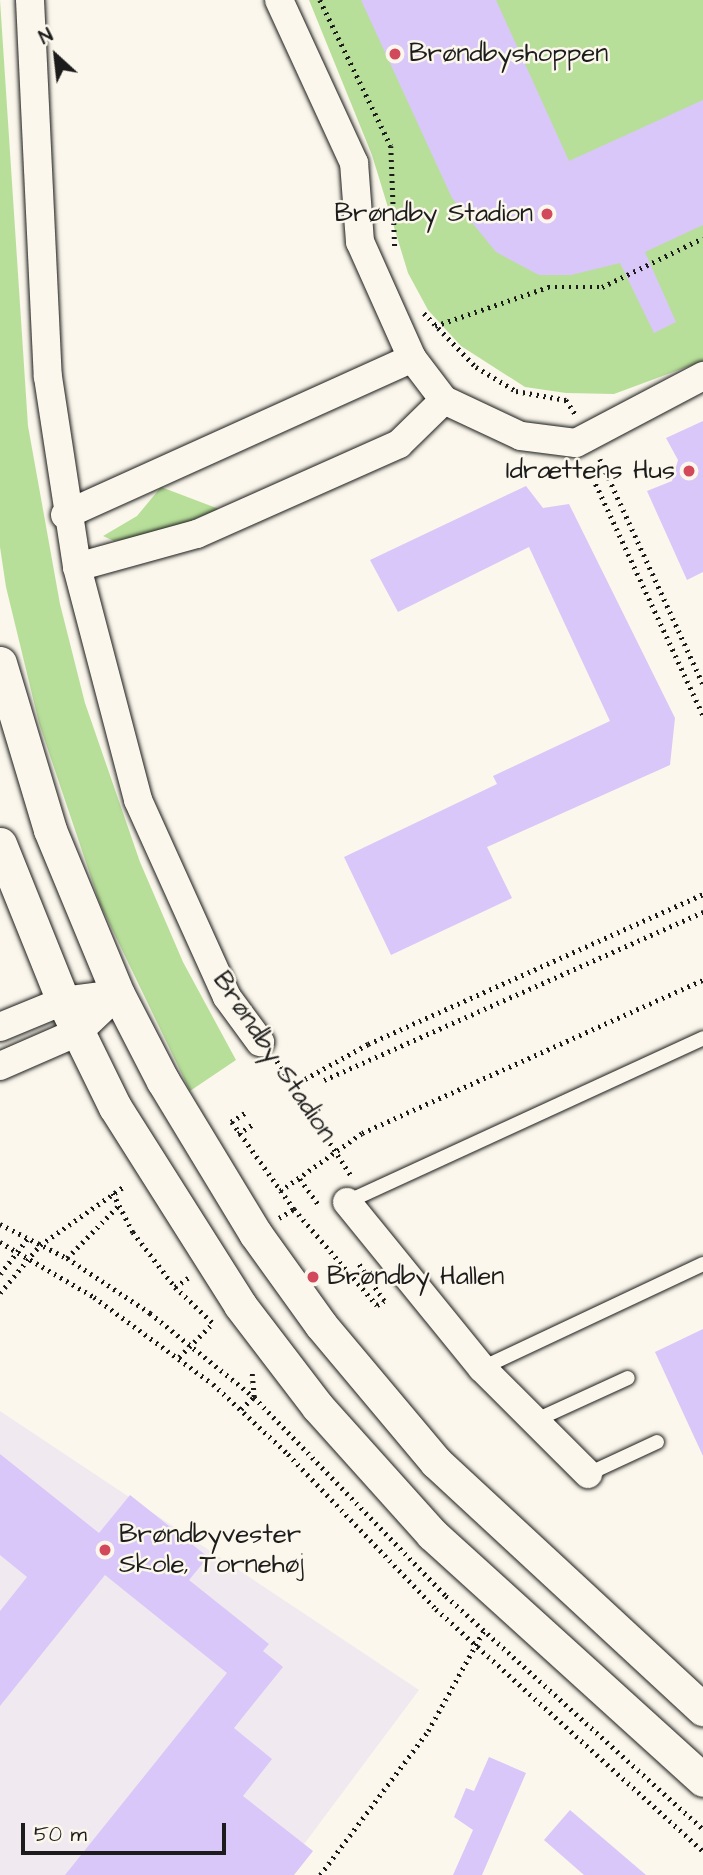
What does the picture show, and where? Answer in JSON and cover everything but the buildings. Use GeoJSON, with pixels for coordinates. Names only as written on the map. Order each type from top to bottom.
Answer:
{"type":"FeatureCollection","features":[{"type":"Feature","properties":{"kind":"street","name":"Brøndby Stadion"},"geometry":{"type":"LineString","coordinates":[[30,0],[42,301],[65,515],[138,800],[197,937],[227,997],[260,1042]]}},
{"type":"Feature","properties":{"kind":"street"},"geometry":{"type":"LineString","coordinates":[[279,0],[354,163],[360,242],[385,309],[412,359],[444,400],[521,436],[583,440],[703,376]]}},
{"type":"Feature","properties":{"kind":"street"},"geometry":{"type":"LineString","coordinates":[[65,515],[412,359]]}},
{"type":"Feature","properties":{"kind":"street"},"geometry":{"type":"LineString","coordinates":[[77,567],[197,534],[399,444],[444,400]]}},
{"type":"Feature","properties":{"kind":"street"},"geometry":{"type":"LineString","coordinates":[[0,663],[50,830],[118,994],[221,1183],[352,1364],[471,1497],[703,1709]]}},
{"type":"Feature","properties":{"kind":"street"},"geometry":{"type":"LineString","coordinates":[[0,844],[63,1001],[142,1154],[211,1264],[318,1407],[432,1534],[703,1780]]}},
{"type":"Feature","properties":{"kind":"street"},"geometry":{"type":"LineString","coordinates":[[0,1027],[63,1001],[118,994]]}},
{"type":"Feature","properties":{"kind":"street"},"geometry":{"type":"LineString","coordinates":[[0,1066],[78,1032],[118,994]]}},
{"type":"Feature","properties":{"kind":"street"},"geometry":{"type":"LineString","coordinates":[[335,1207],[482,1368],[589,1474]]}},
{"type":"Feature","properties":{"kind":"lane"},"geometry":{"type":"LineString","coordinates":[[335,1207],[703,1038]]}},
{"type":"Feature","properties":{"kind":"lane"},"geometry":{"type":"LineString","coordinates":[[482,1368],[703,1264]]}},
{"type":"Feature","properties":{"kind":"lane"},"geometry":{"type":"LineString","coordinates":[[534,1421],[628,1378]]}},
{"type":"Feature","properties":{"kind":"lane"},"geometry":{"type":"LineString","coordinates":[[589,1474],[657,1442]]}},
{"type":"Feature","properties":{"kind":"path"},"geometry":{"type":"LineString","coordinates":[[320,0],[391,146],[390,217],[396,259]]}},
{"type":"Feature","properties":{"kind":"path"},"geometry":{"type":"LineString","coordinates":[[435,326],[548,287],[602,287],[703,238]]}},
{"type":"Feature","properties":{"kind":"path"},"geometry":{"type":"LineString","coordinates":[[419,306],[435,326],[477,367],[516,390],[566,400],[703,715]]}},
{"type":"Feature","properties":{"kind":"path"},"geometry":{"type":"LineString","coordinates":[[583,440],[703,684]]}},
{"type":"Feature","properties":{"kind":"path"},"geometry":{"type":"LineString","coordinates":[[306,1079],[369,1044],[703,894]]}},
{"type":"Feature","properties":{"kind":"path"},"geometry":{"type":"LineString","coordinates":[[324,1080],[703,912]]}},
{"type":"Feature","properties":{"kind":"path"},"geometry":{"type":"LineString","coordinates":[[280,1191],[339,1153],[362,1133],[703,980]]}},
{"type":"Feature","properties":{"kind":"path","name":"Brøndby Stadion"},"geometry":{"type":"LineString","coordinates":[[260,1042],[339,1153],[352,1177],[335,1207]]}},
{"type":"Feature","properties":{"kind":"path"},"geometry":{"type":"LineString","coordinates":[[225,1125],[245,1113]]}},
{"type":"Feature","properties":{"kind":"path"},"geometry":{"type":"LineString","coordinates":[[232,1122],[280,1191],[377,1304],[384,1301],[354,1257]]}},
{"type":"Feature","properties":{"kind":"path"},"geometry":{"type":"LineString","coordinates":[[232,1137],[252,1125]]}},
{"type":"Feature","properties":{"kind":"path"},"geometry":{"type":"LineString","coordinates":[[300,1179],[335,1207]]}},
{"type":"Feature","properties":{"kind":"path"},"geometry":{"type":"LineString","coordinates":[[0,1293],[40,1245],[123,1186]]}},
{"type":"Feature","properties":{"kind":"path"},"geometry":{"type":"LineString","coordinates":[[113,1193],[133,1232],[175,1287],[223,1333]]}},
{"type":"Feature","properties":{"kind":"path"},"geometry":{"type":"LineString","coordinates":[[67,1258],[120,1204]]}},
{"type":"Feature","properties":{"kind":"path"},"geometry":{"type":"LineString","coordinates":[[0,1224],[67,1258],[189,1343],[254,1397],[484,1630],[703,1829]]}},
{"type":"Feature","properties":{"kind":"path"},"geometry":{"type":"LineString","coordinates":[[0,1274],[28,1238]]}},
{"type":"Feature","properties":{"kind":"path"},"geometry":{"type":"LineString","coordinates":[[0,1242],[179,1357],[241,1409],[475,1644],[703,1851]]}},
{"type":"Feature","properties":{"kind":"path"},"geometry":{"type":"LineString","coordinates":[[175,1287],[211,1264]]}},
{"type":"Feature","properties":{"kind":"path"},"geometry":{"type":"LineString","coordinates":[[179,1357],[189,1343],[213,1323]]}},
{"type":"Feature","properties":{"kind":"path"},"geometry":{"type":"LineString","coordinates":[[251,1363],[254,1397]]}},
{"type":"Feature","properties":{"kind":"path"},"geometry":{"type":"LineString","coordinates":[[241,1409],[254,1397]]}},
{"type":"Feature","properties":{"kind":"path"},"geometry":{"type":"LineString","coordinates":[[320,1875],[428,1731],[484,1630]]}},
{"type":"Feature","properties":{"kind":"shaded area","name":"Brøndbyvester Skole, Tornehøj"},"geometry":{"type":"Polygon","coordinates":[[[0,1411],[419,1690],[281,1875],[0,1875],[0,1411]]]}},
{"type":"Feature","properties":{"kind":"green space"},"geometry":{"type":"Polygon","coordinates":[[[0,0],[28,426],[60,604],[85,703],[140,862],[183,962],[236,1060],[190,1091],[100,904],[39,723],[6,587],[0,547],[0,0]]]}},
{"type":"Feature","properties":{"kind":"green space","name":"Brøndby Stadion"},"geometry":{"type":"Polygon","coordinates":[[[309,0],[703,0],[703,361],[614,394],[566,393],[525,387],[461,346],[428,310],[408,273],[372,155],[309,0]]]}},
{"type":"Feature","properties":{"kind":"green space"},"geometry":{"type":"Polygon","coordinates":[[[161,487],[219,509],[158,534],[114,541],[103,536],[137,516],[161,487]]]}},
{"type":"Feature","properties":{"kind":"place","name":"Brøndbyshoppen"},"geometry":{"type":"Point","coordinates":[395,54]}},
{"type":"Feature","properties":{"kind":"place","name":"Brøndby Stadion"},"geometry":{"type":"Point","coordinates":[547,214]}},
{"type":"Feature","properties":{"kind":"place","name":"Idrættens Hus"},"geometry":{"type":"Point","coordinates":[689,471]}},
{"type":"Feature","properties":{"kind":"place","name":"Brøndby Hallen"},"geometry":{"type":"Point","coordinates":[313,1277]}},
{"type":"Feature","properties":{"kind":"place","name":"Brøndbyvester Skole, Tornehøj"},"geometry":{"type":"Point","coordinates":[105,1550]}}]}
